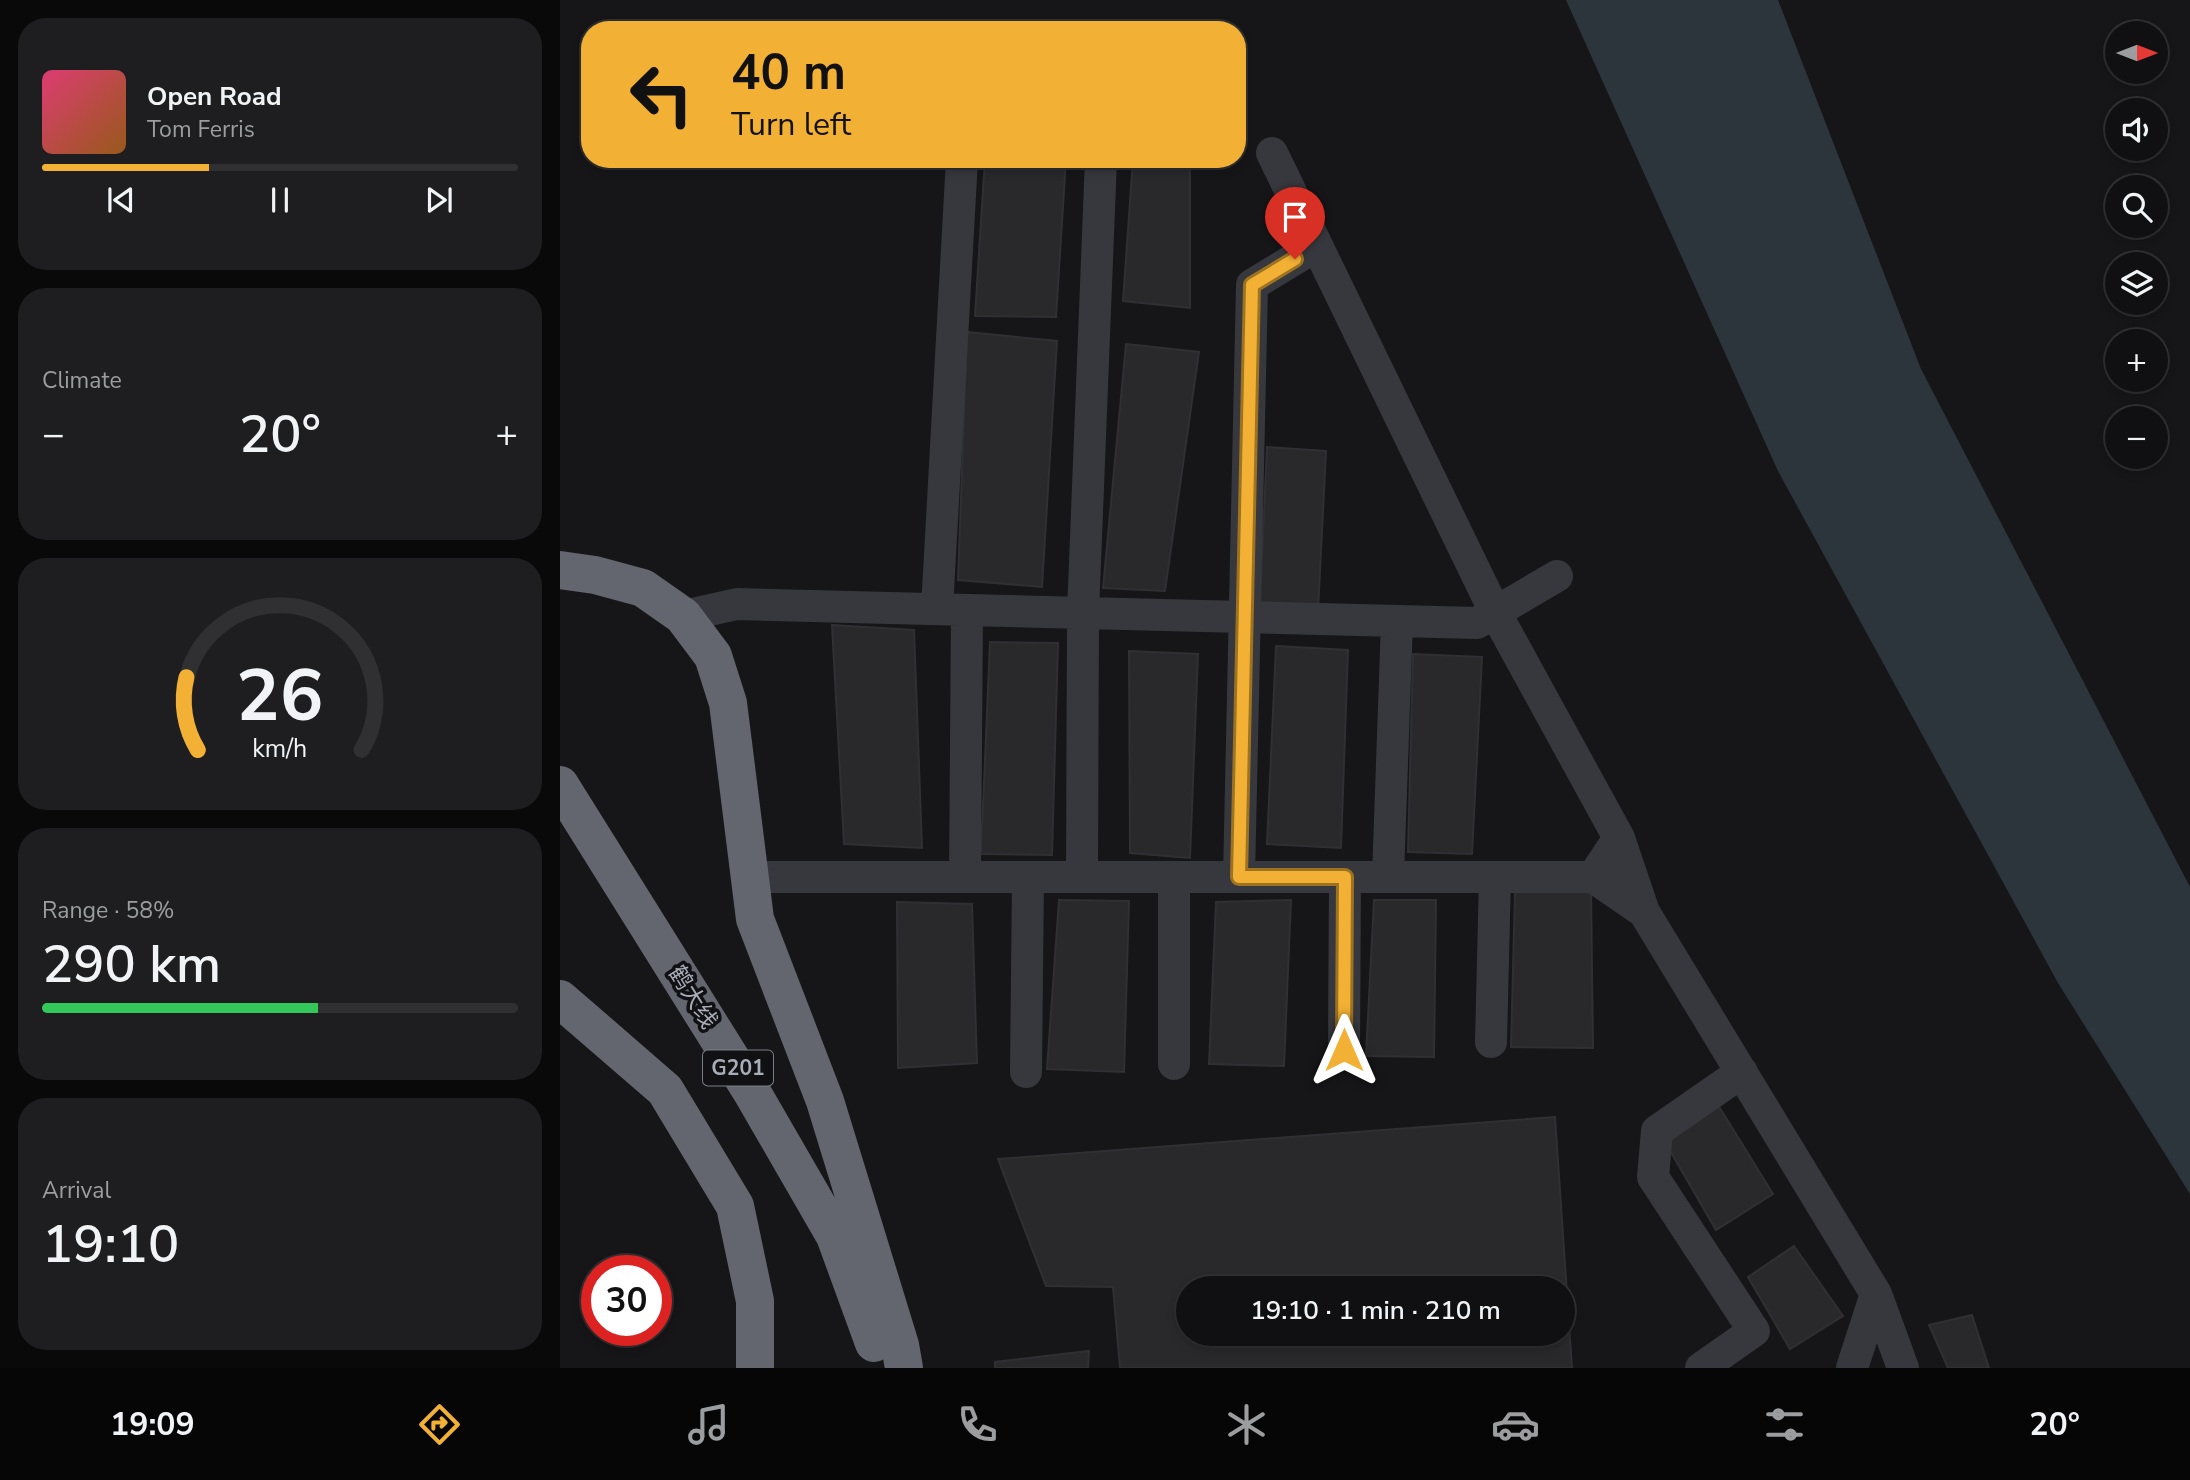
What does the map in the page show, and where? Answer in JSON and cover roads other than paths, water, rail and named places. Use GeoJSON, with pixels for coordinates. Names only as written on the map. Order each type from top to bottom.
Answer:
{"type":"FeatureCollection","features":[{"type":"Feature","properties":{"kind":"highway"},"geometry":{"type":"LineString","coordinates":[[572,577],[643,588],[683,616],[713,656],[728,703],[755,919],[825,1101],[900,1345],[904,1368]]}},
{"type":"Feature","properties":{"kind":"highway","name":"鹤大线"},"geometry":{"type":"LineString","coordinates":[[560,785],[753,1094],[835,1236],[883,1368]]}},
{"type":"Feature","properties":{"kind":"highway"},"geometry":{"type":"LineString","coordinates":[[560,999],[665,1090],[735,1206],[755,1301],[755,1368]]}},
{"type":"Feature","properties":{"kind":"street"},"geometry":{"type":"LineString","coordinates":[[1272,153],[1495,612],[1619,838],[1644,912],[1876,1294],[1903,1368]]}},
{"type":"Feature","properties":{"kind":"street"},"geometry":{"type":"LineString","coordinates":[[962,168],[952,610],[965,877]]}},
{"type":"Feature","properties":{"kind":"street"},"geometry":{"type":"LineString","coordinates":[[1082,877],[1083,613],[1101,168]]}},
{"type":"Feature","properties":{"kind":"street"},"geometry":{"type":"LineString","coordinates":[[1239,877],[1252,285],[1316,246]]}},
{"type":"Feature","properties":{"kind":"street"},"geometry":{"type":"LineString","coordinates":[[683,616],[737,604],[1477,623],[1557,576]]}},
{"type":"Feature","properties":{"kind":"street"},"geometry":{"type":"LineString","coordinates":[[1388,877],[1397,621]]}},
{"type":"Feature","properties":{"kind":"street"},"geometry":{"type":"LineString","coordinates":[[1592,877],[1619,838]]}},
{"type":"Feature","properties":{"kind":"street"},"geometry":{"type":"LineString","coordinates":[[750,877],[1592,877],[1644,912]]}},
{"type":"Feature","properties":{"kind":"street"},"geometry":{"type":"LineString","coordinates":[[1026,1072],[1028,877]]}},
{"type":"Feature","properties":{"kind":"street"},"geometry":{"type":"LineString","coordinates":[[1174,877],[1174,1065]]}},
{"type":"Feature","properties":{"kind":"street"},"geometry":{"type":"LineString","coordinates":[[1344,1050],[1345,877]]}},
{"type":"Feature","properties":{"kind":"street"},"geometry":{"type":"LineString","coordinates":[[1491,1042],[1495,877]]}},
{"type":"Feature","properties":{"kind":"street"},"geometry":{"type":"LineString","coordinates":[[1701,1368],[1754,1331],[1653,1177],[1657,1131],[1742,1072]]}},
{"type":"Feature","properties":{"kind":"street"},"geometry":{"type":"LineString","coordinates":[[1852,1368],[1876,1294]]}}]}
